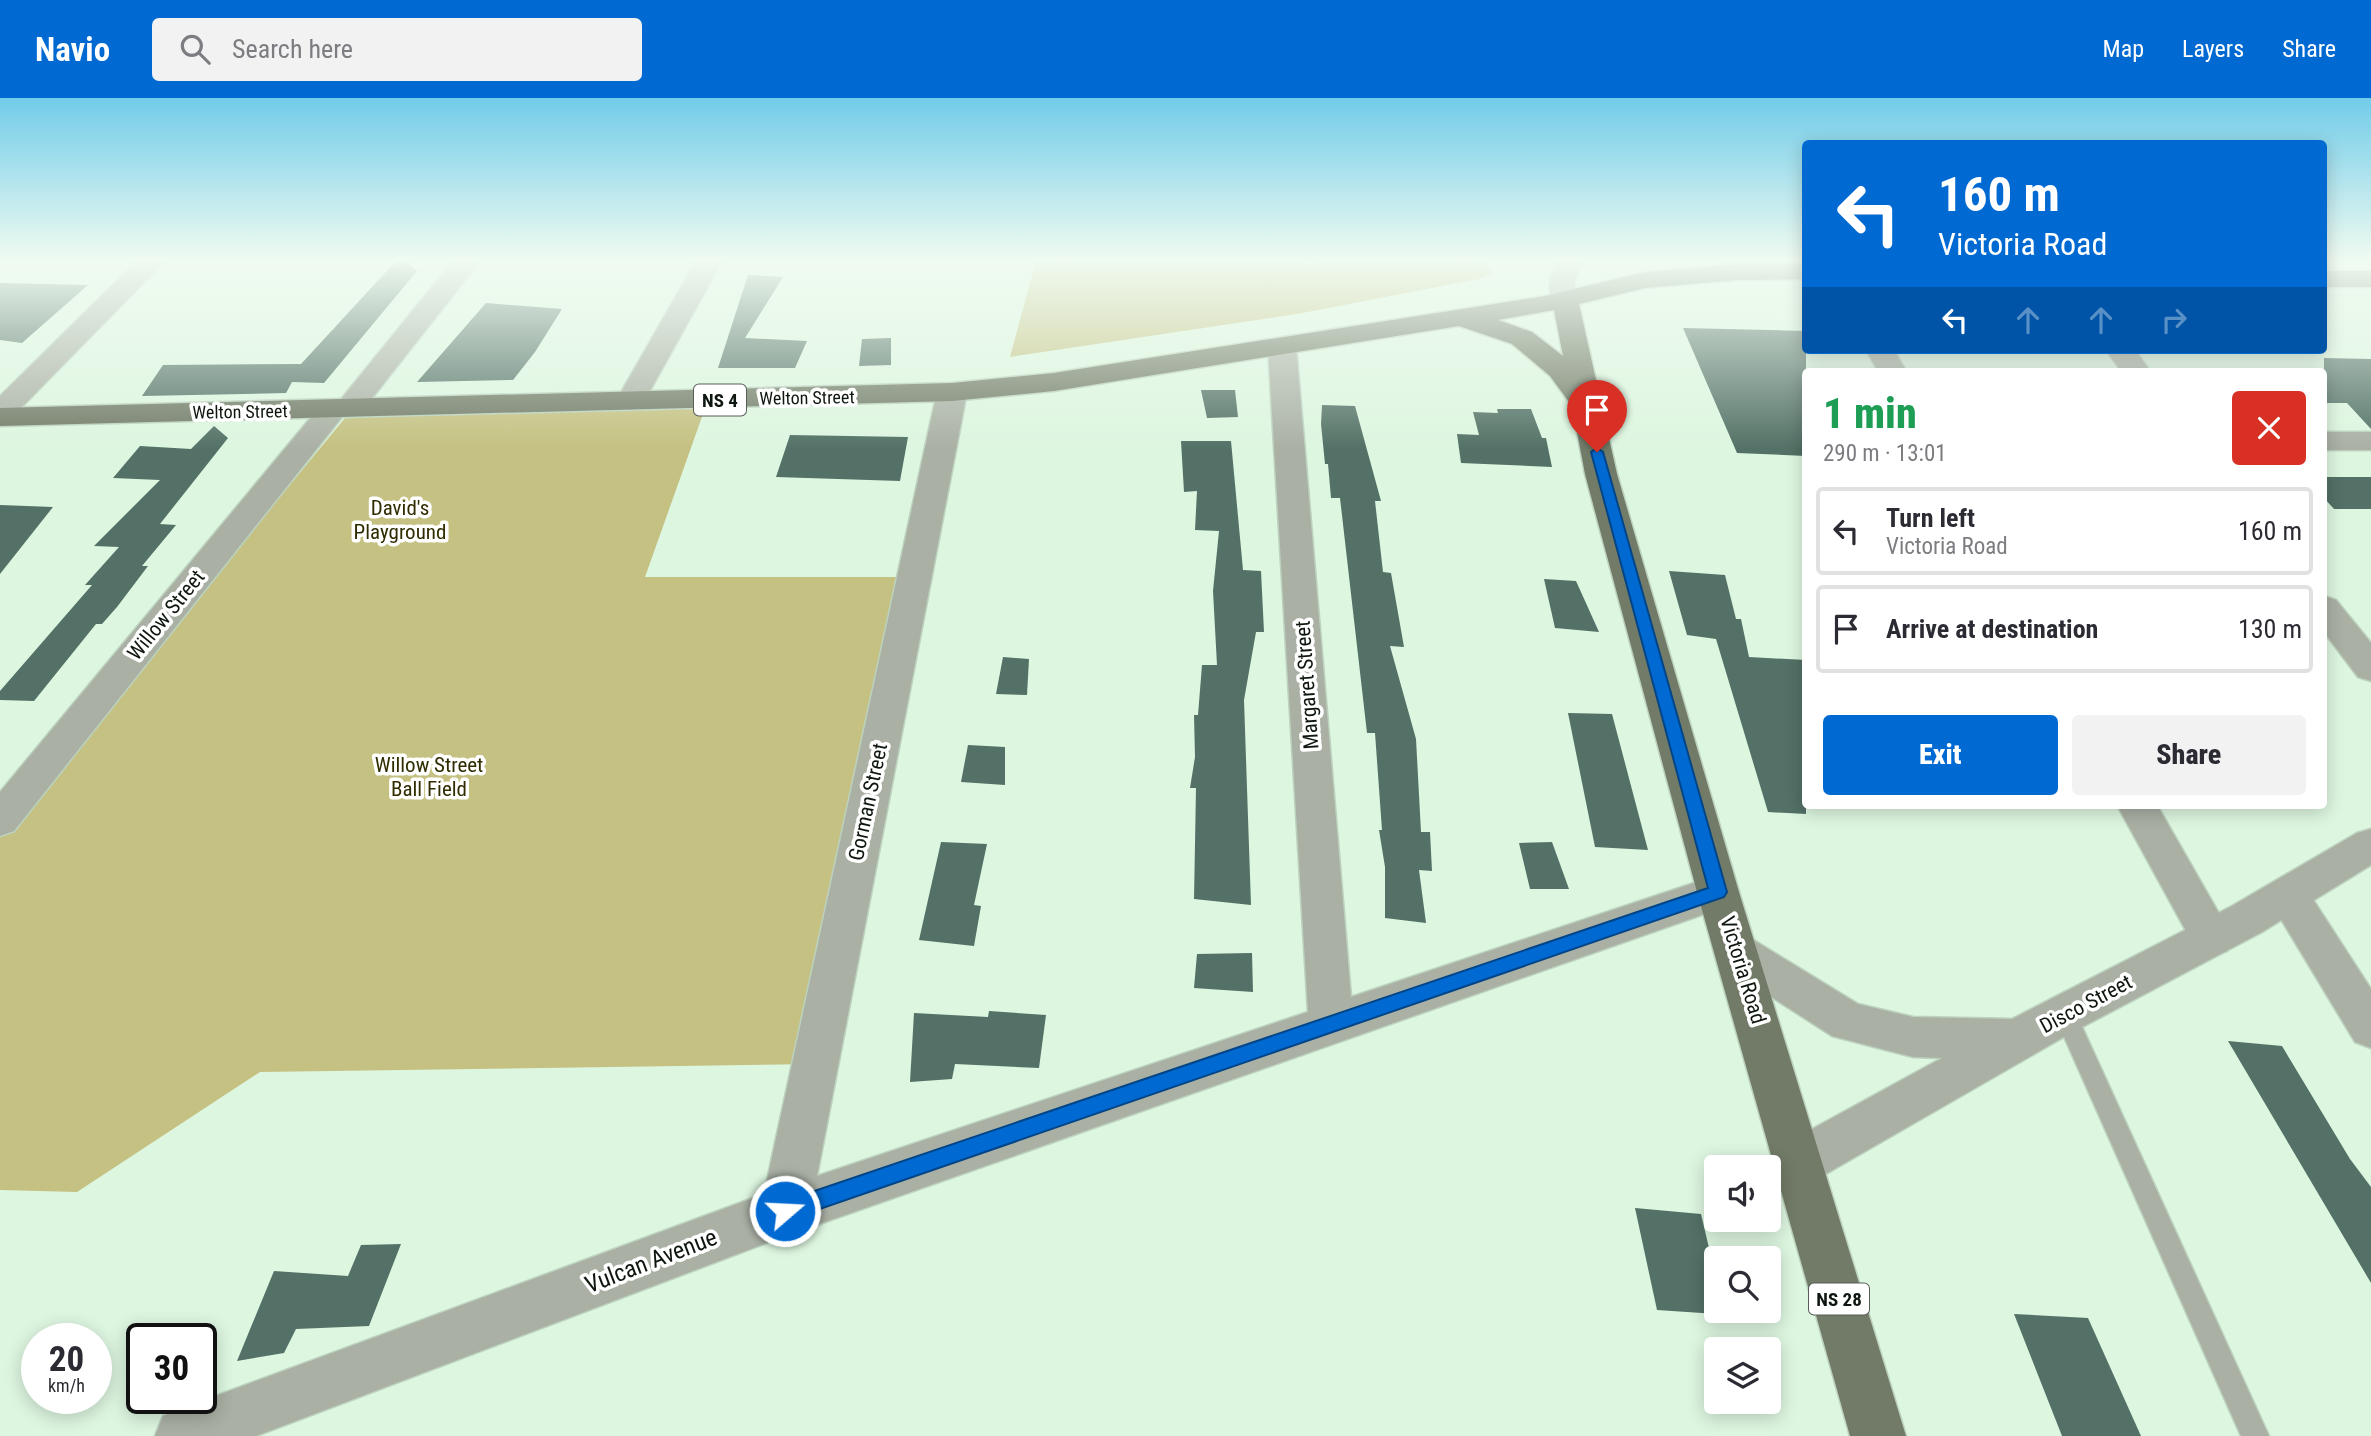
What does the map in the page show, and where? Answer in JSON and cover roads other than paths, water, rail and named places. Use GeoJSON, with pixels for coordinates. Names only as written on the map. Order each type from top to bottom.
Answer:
{"type":"FeatureCollection","features":[{"type":"Feature","properties":{"kind":"main road","name":"Welton Street"},"geometry":{"type":"LineString","coordinates":[[0,415],[340,410],[952,392],[1054,382],[1415,323]]}},
{"type":"Feature","properties":{"kind":"main road"},"geometry":{"type":"LineString","coordinates":[[1475,323],[1523,337],[1548,356],[1588,407]]}},
{"type":"Feature","properties":{"kind":"main road","name":"Victoria Road"},"geometry":{"type":"LineString","coordinates":[[1570,323],[1601,474],[1718,892],[1800,1162],[1878,1436]]}},
{"type":"Feature","properties":{"kind":"street"},"geometry":{"type":"LineString","coordinates":[[0,415],[90,323]]}},
{"type":"Feature","properties":{"kind":"street","name":"Willow Street"},"geometry":{"type":"LineString","coordinates":[[0,820],[414,323]]}},
{"type":"Feature","properties":{"kind":"street"},"geometry":{"type":"LineString","coordinates":[[631,401],[674,323]]}},
{"type":"Feature","properties":{"kind":"street","name":"Margaret Street"},"geometry":{"type":"LineString","coordinates":[[1282,346],[1331,1024]]}},
{"type":"Feature","properties":{"kind":"street"},"geometry":{"type":"LineString","coordinates":[[2123,354],[2134,368]]}},
{"type":"Feature","properties":{"kind":"street","name":"Gorman Street"},"geometry":{"type":"LineString","coordinates":[[785,1211],[952,392]]}},
{"type":"Feature","properties":{"kind":"street"},"geometry":{"type":"LineString","coordinates":[[2327,440],[2371,441]]}},
{"type":"Feature","properties":{"kind":"street"},"geometry":{"type":"LineString","coordinates":[[2327,612],[2371,668]]}},
{"type":"Feature","properties":{"kind":"street"},"geometry":{"type":"LineString","coordinates":[[2139,809],[2212,938]]}},
{"type":"Feature","properties":{"kind":"street","name":"Disco Street"},"geometry":{"type":"LineString","coordinates":[[1800,1162],[2066,1014],[2288,896],[2371,845]]}},
{"type":"Feature","properties":{"kind":"street","name":"Vulcan Avenue"},"geometry":{"type":"LineString","coordinates":[[183,1436],[785,1211],[1718,892]]}},
{"type":"Feature","properties":{"kind":"street"},"geometry":{"type":"LineString","coordinates":[[2288,896],[2371,1028]]}},
{"type":"Feature","properties":{"kind":"street"},"geometry":{"type":"LineString","coordinates":[[1737,952],[1848,1022],[1913,1037],[2017,1041]]}},
{"type":"Feature","properties":{"kind":"lane"},"geometry":{"type":"LineString","coordinates":[[2066,1014],[2255,1436]]}},
{"type":"Feature","properties":{"kind":"park label","name":"David's Playground"},"geometry":{"type":"Point","coordinates":[400,520]}},
{"type":"Feature","properties":{"kind":"park label","name":"Willow Street Ball Field"},"geometry":{"type":"Point","coordinates":[429,777]}}]}
